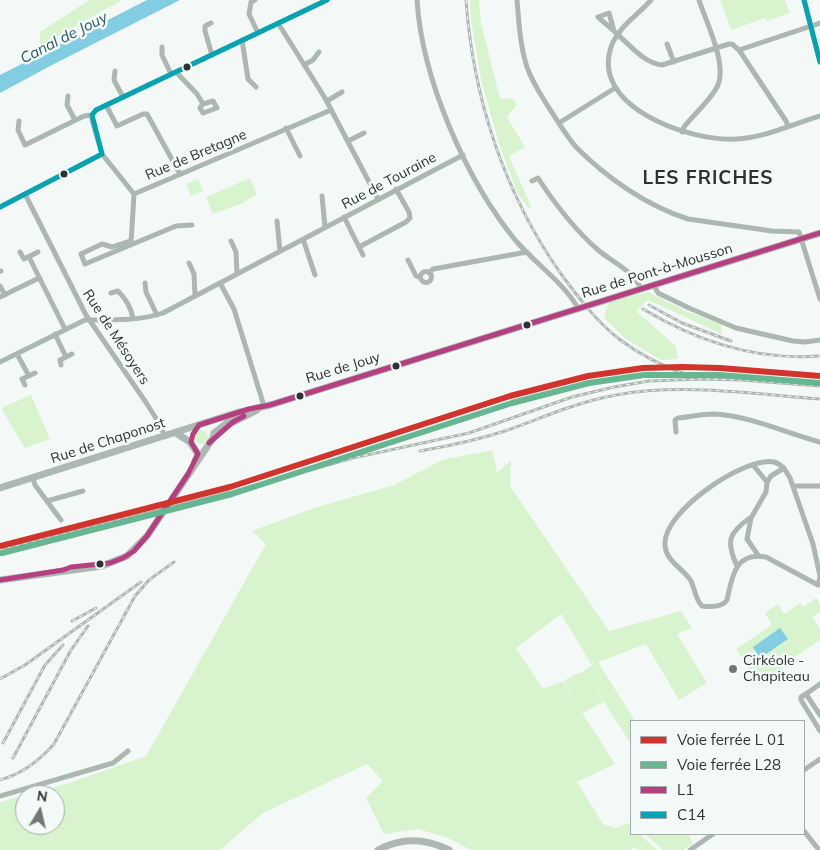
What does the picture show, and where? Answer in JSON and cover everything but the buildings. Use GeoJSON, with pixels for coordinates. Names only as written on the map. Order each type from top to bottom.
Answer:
{"type":"FeatureCollection","features":[{"type":"Feature","properties":{"kind":"main road","name":"Rue de Pont-à-Mousson"},"geometry":{"type":"LineString","coordinates":[[501,332],[820,233]]}},
{"type":"Feature","properties":{"kind":"main road","name":"Rue de Jouy"},"geometry":{"type":"LineString","coordinates":[[224,417],[501,332]]}},
{"type":"Feature","properties":{"kind":"main road"},"geometry":{"type":"LineString","coordinates":[[193,444],[200,447],[209,443],[233,422],[264,406]]}},
{"type":"Feature","properties":{"kind":"main road","name":"Rue de Jouy"},"geometry":{"type":"LineString","coordinates":[[0,580],[63,570],[71,567],[110,563],[134,551],[162,515],[214,433],[226,422],[249,409]]}},
{"type":"Feature","properties":{"kind":"main road","name":"Rue de Chaponost"},"geometry":{"type":"LineString","coordinates":[[0,488],[224,417]]}},
{"type":"Feature","properties":{"kind":"main road"},"geometry":{"type":"LineString","coordinates":[[193,444],[193,434],[199,425],[209,430],[209,443]]}},
{"type":"Feature","properties":{"kind":"main road"},"geometry":{"type":"LineString","coordinates":[[171,434],[186,436],[198,454],[188,474]]}},
{"type":"Feature","properties":{"kind":"main road"},"geometry":{"type":"LineString","coordinates":[[378,850],[396,842],[413,840],[430,842],[449,850]]}},
{"type":"Feature","properties":{"kind":"street"},"geometry":{"type":"LineString","coordinates":[[255,0],[251,2],[250,14],[258,33]]}},
{"type":"Feature","properties":{"kind":"street"},"geometry":{"type":"LineString","coordinates":[[19,121],[18,130],[25,145],[327,0]]}},
{"type":"Feature","properties":{"kind":"street"},"geometry":{"type":"LineString","coordinates":[[417,0],[424,48],[432,79],[463,155],[482,191],[510,232],[565,290],[578,308]]}},
{"type":"Feature","properties":{"kind":"street"},"geometry":{"type":"LineString","coordinates":[[517,0],[521,41],[528,68],[538,90],[577,147],[600,168],[640,196],[670,212],[697,220],[772,231],[799,232],[820,299]]}},
{"type":"Feature","properties":{"kind":"street"},"geometry":{"type":"LineString","coordinates":[[651,0],[616,33],[610,56],[609,67],[615,88],[640,111],[666,126],[682,132],[706,138],[738,139],[760,135],[820,116]]}},
{"type":"Feature","properties":{"kind":"street"},"geometry":{"type":"LineString","coordinates":[[682,132],[714,91],[718,84],[721,70],[699,0]]}},
{"type":"Feature","properties":{"kind":"street"},"geometry":{"type":"LineString","coordinates":[[804,0],[820,62]]}},
{"type":"Feature","properties":{"kind":"street"},"geometry":{"type":"LineString","coordinates":[[211,23],[205,26],[205,31],[212,55]]}},
{"type":"Feature","properties":{"kind":"street"},"geometry":{"type":"LineString","coordinates":[[739,50],[820,23]]}},
{"type":"Feature","properties":{"kind":"street"},"geometry":{"type":"LineString","coordinates":[[278,24],[327,101],[378,199]]}},
{"type":"Feature","properties":{"kind":"street"},"geometry":{"type":"LineString","coordinates":[[616,33],[654,64],[662,65],[732,44],[739,50],[788,126]]}},
{"type":"Feature","properties":{"kind":"street"},"geometry":{"type":"LineString","coordinates":[[242,40],[248,79],[256,87]]}},
{"type":"Feature","properties":{"kind":"street"},"geometry":{"type":"LineString","coordinates":[[667,44],[674,62]]}},
{"type":"Feature","properties":{"kind":"street"},"geometry":{"type":"LineString","coordinates":[[162,47],[162,55],[174,73],[197,94],[203,104]]}},
{"type":"Feature","properties":{"kind":"street"},"geometry":{"type":"LineString","coordinates":[[304,65],[313,60],[319,52]]}},
{"type":"Feature","properties":{"kind":"street"},"geometry":{"type":"LineString","coordinates":[[115,71],[114,80],[123,97]]}},
{"type":"Feature","properties":{"kind":"street"},"geometry":{"type":"LineString","coordinates":[[559,123],[615,88]]}},
{"type":"Feature","properties":{"kind":"street"},"geometry":{"type":"LineString","coordinates":[[327,101],[342,92]]}},
{"type":"Feature","properties":{"kind":"street"},"geometry":{"type":"LineString","coordinates":[[68,96],[67,105],[75,120]]}},
{"type":"Feature","properties":{"kind":"street"},"geometry":{"type":"LineString","coordinates":[[106,105],[118,126],[143,114],[147,114],[180,174]]}},
{"type":"Feature","properties":{"kind":"street","name":"Rue de Bretagne"},"geometry":{"type":"LineString","coordinates":[[102,154],[134,194],[331,110]]}},
{"type":"Feature","properties":{"kind":"street"},"geometry":{"type":"LineString","coordinates":[[0,206],[102,154],[92,114]]}},
{"type":"Feature","properties":{"kind":"street"},"geometry":{"type":"LineString","coordinates":[[286,128],[300,156]]}},
{"type":"Feature","properties":{"kind":"street"},"geometry":{"type":"LineString","coordinates":[[348,141],[364,133]]}},
{"type":"Feature","properties":{"kind":"street","name":"Rue de Touraine"},"geometry":{"type":"LineString","coordinates":[[0,362],[82,321],[157,315],[463,155]]}},
{"type":"Feature","properties":{"kind":"street"},"geometry":{"type":"LineString","coordinates":[[532,181],[538,178],[558,208],[569,220],[598,250],[637,280],[641,289]]}},
{"type":"Feature","properties":{"kind":"street"},"geometry":{"type":"LineString","coordinates":[[359,247],[410,218],[409,212],[396,190]]}},
{"type":"Feature","properties":{"kind":"street","name":"Rue de Mésoyers"},"geometry":{"type":"LineString","coordinates":[[25,194],[89,320],[159,422],[171,434]]}},
{"type":"Feature","properties":{"kind":"street"},"geometry":{"type":"LineString","coordinates":[[131,243],[134,194]]}},
{"type":"Feature","properties":{"kind":"street","name":"Rue de Touraine"},"geometry":{"type":"LineString","coordinates":[[322,196],[325,227]]}},
{"type":"Feature","properties":{"kind":"street"},"geometry":{"type":"LineString","coordinates":[[344,217],[364,255]]}},
{"type":"Feature","properties":{"kind":"street"},"geometry":{"type":"LineString","coordinates":[[277,220],[280,251]]}},
{"type":"Feature","properties":{"kind":"street"},"geometry":{"type":"LineString","coordinates":[[114,249],[102,244],[81,254],[85,264],[114,249],[176,226],[192,225]]}},
{"type":"Feature","properties":{"kind":"street"},"geometry":{"type":"LineString","coordinates":[[303,239],[315,275]]}},
{"type":"Feature","properties":{"kind":"street"},"geometry":{"type":"LineString","coordinates":[[231,240],[236,252],[237,274]]}},
{"type":"Feature","properties":{"kind":"street"},"geometry":{"type":"LineString","coordinates":[[20,252],[24,259],[38,252]]}},
{"type":"Feature","properties":{"kind":"street"},"geometry":{"type":"LineString","coordinates":[[420,277],[423,273],[429,273],[433,269],[527,252]]}},
{"type":"Feature","properties":{"kind":"street"},"geometry":{"type":"LineString","coordinates":[[29,257],[65,329]]}},
{"type":"Feature","properties":{"kind":"street"},"geometry":{"type":"LineString","coordinates":[[408,260],[416,276],[420,277],[422,282],[428,283],[432,278],[429,273]]}},
{"type":"Feature","properties":{"kind":"street"},"geometry":{"type":"LineString","coordinates":[[189,263],[194,274],[195,296]]}},
{"type":"Feature","properties":{"kind":"street"},"geometry":{"type":"LineString","coordinates":[[0,286],[2,296],[39,278]]}},
{"type":"Feature","properties":{"kind":"street"},"geometry":{"type":"LineString","coordinates":[[145,283],[146,292],[157,315]]}},
{"type":"Feature","properties":{"kind":"street"},"geometry":{"type":"LineString","coordinates":[[220,283],[234,309],[264,406]]}},
{"type":"Feature","properties":{"kind":"street"},"geometry":{"type":"LineString","coordinates":[[654,284],[658,293],[736,328],[793,341],[811,342],[820,339]]}},
{"type":"Feature","properties":{"kind":"street"},"geometry":{"type":"LineString","coordinates":[[111,292],[118,291],[124,297],[133,318]]}},
{"type":"Feature","properties":{"kind":"street"},"geometry":{"type":"LineString","coordinates":[[55,334],[66,358]]}},
{"type":"Feature","properties":{"kind":"street"},"geometry":{"type":"LineString","coordinates":[[17,354],[29,376]]}},
{"type":"Feature","properties":{"kind":"street"},"geometry":{"type":"LineString","coordinates":[[62,365],[60,360],[72,354]]}},
{"type":"Feature","properties":{"kind":"street"},"geometry":{"type":"LineString","coordinates":[[25,385],[22,380],[35,373]]}},
{"type":"Feature","properties":{"kind":"street"},"geometry":{"type":"LineString","coordinates":[[676,432],[675,420],[678,418],[720,414],[767,425],[820,442]]}},
{"type":"Feature","properties":{"kind":"street"},"geometry":{"type":"LineString","coordinates":[[773,462],[780,464],[784,468],[794,486],[813,544],[820,577],[819,585],[766,557],[758,555],[750,557],[737,566],[732,573],[725,604],[720,606],[702,606],[698,602],[690,580],[668,556],[664,543],[671,523],[688,504],[729,476],[760,463],[773,462]]}},
{"type":"Feature","properties":{"kind":"street"},"geometry":{"type":"LineString","coordinates":[[753,465],[766,482],[766,492],[751,518],[747,538],[758,555]]}},
{"type":"Feature","properties":{"kind":"street"},"geometry":{"type":"LineString","coordinates":[[766,482],[771,476],[784,468]]}},
{"type":"Feature","properties":{"kind":"street"},"geometry":{"type":"LineString","coordinates":[[33,478],[35,485],[61,520]]}},
{"type":"Feature","properties":{"kind":"street"},"geometry":{"type":"LineString","coordinates":[[794,486],[820,486]]}},
{"type":"Feature","properties":{"kind":"street"},"geometry":{"type":"LineString","coordinates":[[48,501],[82,491]]}},
{"type":"Feature","properties":{"kind":"street"},"geometry":{"type":"LineString","coordinates":[[737,566],[731,549],[731,537],[735,530],[751,518]]}},
{"type":"Feature","properties":{"kind":"street"},"geometry":{"type":"LineString","coordinates":[[813,544],[820,542]]}},
{"type":"Feature","properties":{"kind":"street"},"geometry":{"type":"LineString","coordinates":[[820,684],[800,700],[820,731]]}},
{"type":"Feature","properties":{"kind":"street"},"geometry":{"type":"LineString","coordinates":[[806,694],[820,715]]}},
{"type":"Feature","properties":{"kind":"street"},"geometry":{"type":"LineString","coordinates":[[0,796],[113,763],[128,751]]}},
{"type":"Feature","properties":{"kind":"street"},"geometry":{"type":"LineString","coordinates":[[805,769],[820,759]]}},
{"type":"Feature","properties":{"kind":"street"},"geometry":{"type":"LineString","coordinates":[[805,832],[819,850]]}},
{"type":"Feature","properties":{"kind":"street"},"geometry":{"type":"LineString","coordinates":[[690,850],[712,835]]}},
{"type":"Feature","properties":{"kind":"green space"},"geometry":{"type":"Polygon","coordinates":[[[89,0],[122,0],[40,46],[40,32],[89,0]]]}},
{"type":"Feature","properties":{"kind":"green space"},"geometry":{"type":"Polygon","coordinates":[[[470,0],[479,0],[481,23],[500,99],[512,98],[517,105],[507,117],[525,147],[509,156],[531,206],[529,209],[517,193],[498,140],[481,79],[471,20],[470,0]]]}},
{"type":"Feature","properties":{"kind":"green space"},"geometry":{"type":"Polygon","coordinates":[[[720,0],[785,0],[790,13],[767,21],[765,18],[731,30],[720,0]]]}},
{"type":"Feature","properties":{"kind":"green space"},"geometry":{"type":"Polygon","coordinates":[[[250,178],[257,194],[243,203],[213,214],[206,197],[250,178]]]}},
{"type":"Feature","properties":{"kind":"green space"},"geometry":{"type":"Polygon","coordinates":[[[198,179],[203,191],[191,196],[186,184],[198,179]]]}},
{"type":"Feature","properties":{"kind":"green space"},"geometry":{"type":"Polygon","coordinates":[[[648,292],[688,312],[721,324],[722,334],[648,300],[636,311],[676,346],[678,359],[661,360],[626,339],[604,318],[609,302],[648,292]]]}},
{"type":"Feature","properties":{"kind":"green space"},"geometry":{"type":"Polygon","coordinates":[[[31,395],[50,439],[25,448],[1,408],[31,395]]]}},
{"type":"Feature","properties":{"kind":"green space"},"geometry":{"type":"Polygon","coordinates":[[[198,430],[204,430],[208,437],[204,444],[198,444],[194,440],[194,434],[198,430]]]}},
{"type":"Feature","properties":{"kind":"green space"},"geometry":{"type":"Polygon","coordinates":[[[492,450],[497,473],[511,460],[510,486],[609,631],[681,611],[692,628],[677,634],[707,683],[679,700],[646,644],[598,662],[634,720],[630,720],[630,742],[593,685],[603,702],[583,713],[564,683],[565,680],[581,672],[585,673],[584,670],[595,663],[591,664],[561,614],[516,648],[543,689],[562,681],[615,764],[577,782],[603,824],[616,828],[627,823],[630,825],[630,835],[640,835],[657,850],[637,850],[635,847],[631,850],[471,850],[448,838],[418,829],[384,834],[366,798],[383,781],[367,764],[263,813],[220,850],[0,850],[0,802],[15,798],[15,835],[65,835],[65,785],[62,785],[146,756],[266,544],[252,531],[314,508],[394,485],[442,460],[492,450]]]}},
{"type":"Feature","properties":{"kind":"green space"},"geometry":{"type":"Polygon","coordinates":[[[816,598],[820,603],[820,612],[812,617],[820,629],[820,640],[783,665],[785,667],[759,685],[736,649],[772,625],[765,613],[778,604],[784,614],[800,603],[803,607],[816,598]]]}},
{"type":"Feature","properties":{"kind":"green space"},"geometry":{"type":"Polygon","coordinates":[[[646,835],[689,835],[693,843],[683,850],[663,850],[646,835]]]}},
{"type":"Feature","properties":{"kind":"water"},"geometry":{"type":"Polygon","coordinates":[[[147,0],[180,0],[0,93],[0,75],[147,0]]]}},
{"type":"Feature","properties":{"kind":"water"},"geometry":{"type":"Polygon","coordinates":[[[780,628],[788,639],[760,658],[753,647],[780,628]]]}},
{"type":"Feature","properties":{"kind":"railway"},"geometry":{"type":"LineString","coordinates":[[466,0],[470,37],[484,108],[508,178],[523,211],[541,243],[574,291],[595,317],[611,332],[627,345],[644,355],[662,365],[690,376]]}},
{"type":"Feature","properties":{"kind":"railway"},"geometry":{"type":"LineString","coordinates":[[649,305],[682,323],[731,341]]}},
{"type":"Feature","properties":{"kind":"railway"},"geometry":{"type":"LineString","coordinates":[[643,309],[685,331],[728,347],[773,355],[796,357],[820,356]]}},
{"type":"Feature","properties":{"kind":"railway"},"geometry":{"type":"LineString","coordinates":[[0,550],[231,492],[353,458],[469,433],[572,397],[614,387],[649,381],[702,379],[820,386]]}},
{"type":"Feature","properties":{"kind":"railway"},"geometry":{"type":"LineString","coordinates":[[420,451],[505,431],[587,402],[616,395],[667,390],[692,390],[820,399]]}},
{"type":"Feature","properties":{"kind":"railway"},"geometry":{"type":"LineString","coordinates":[[0,780],[30,766],[54,744],[135,596],[149,580],[174,562]]}},
{"type":"Feature","properties":{"kind":"railway"},"geometry":{"type":"LineString","coordinates":[[0,679],[25,665],[141,582]]}},
{"type":"Feature","properties":{"kind":"railway"},"geometry":{"type":"LineString","coordinates":[[72,621],[96,608]]}},
{"type":"Feature","properties":{"kind":"railway"},"geometry":{"type":"LineString","coordinates":[[13,758],[71,650],[88,626]]}},
{"type":"Feature","properties":{"kind":"railway"},"geometry":{"type":"LineString","coordinates":[[3,743],[45,665],[63,645]]}},
{"type":"Feature","properties":{"kind":"transit line","name":"C14"},"geometry":{"type":"LineString","coordinates":[[92,115],[96,110],[327,0]]}},
{"type":"Feature","properties":{"kind":"transit line","name":"C14"},"geometry":{"type":"LineString","coordinates":[[804,0],[820,62]]}},
{"type":"Feature","properties":{"kind":"transit line","name":"C14"},"geometry":{"type":"LineString","coordinates":[[0,207],[102,154],[92,115]]}},
{"type":"Feature","properties":{"kind":"transit line","name":"L1"},"geometry":{"type":"LineString","coordinates":[[0,580],[63,570],[71,567],[110,563],[134,551],[147,536],[188,474],[198,454],[191,442],[193,434],[199,425],[249,409],[270,405],[820,233]]}},
{"type":"Feature","properties":{"kind":"transit line"},"geometry":{"type":"LineString","coordinates":[[0,546],[230,487],[510,396],[588,376],[643,368],[682,367],[820,376]]}},
{"type":"Feature","properties":{"kind":"transit line","name":"L1"},"geometry":{"type":"LineString","coordinates":[[209,443],[233,422],[244,416]]}},
{"type":"Feature","properties":{"kind":"rail line","name":"L28"},"geometry":{"type":"LineString","coordinates":[[2,553],[232,494],[512,403],[589,383],[644,375],[720,375],[819,383]]}},
{"type":"Feature","properties":{"kind":"place","name":"Cirkéole - Chapiteau"},"geometry":{"type":"Point","coordinates":[733,669]}},
{"type":"Feature","properties":{"kind":"district","name":"LES FRICHES"},"geometry":{"type":"Point","coordinates":[708,178]}},
{"type":"Feature","properties":{"kind":"water label","name":"Canal de Jouy"},"geometry":{"type":"Point","coordinates":[64,38]}}]}
